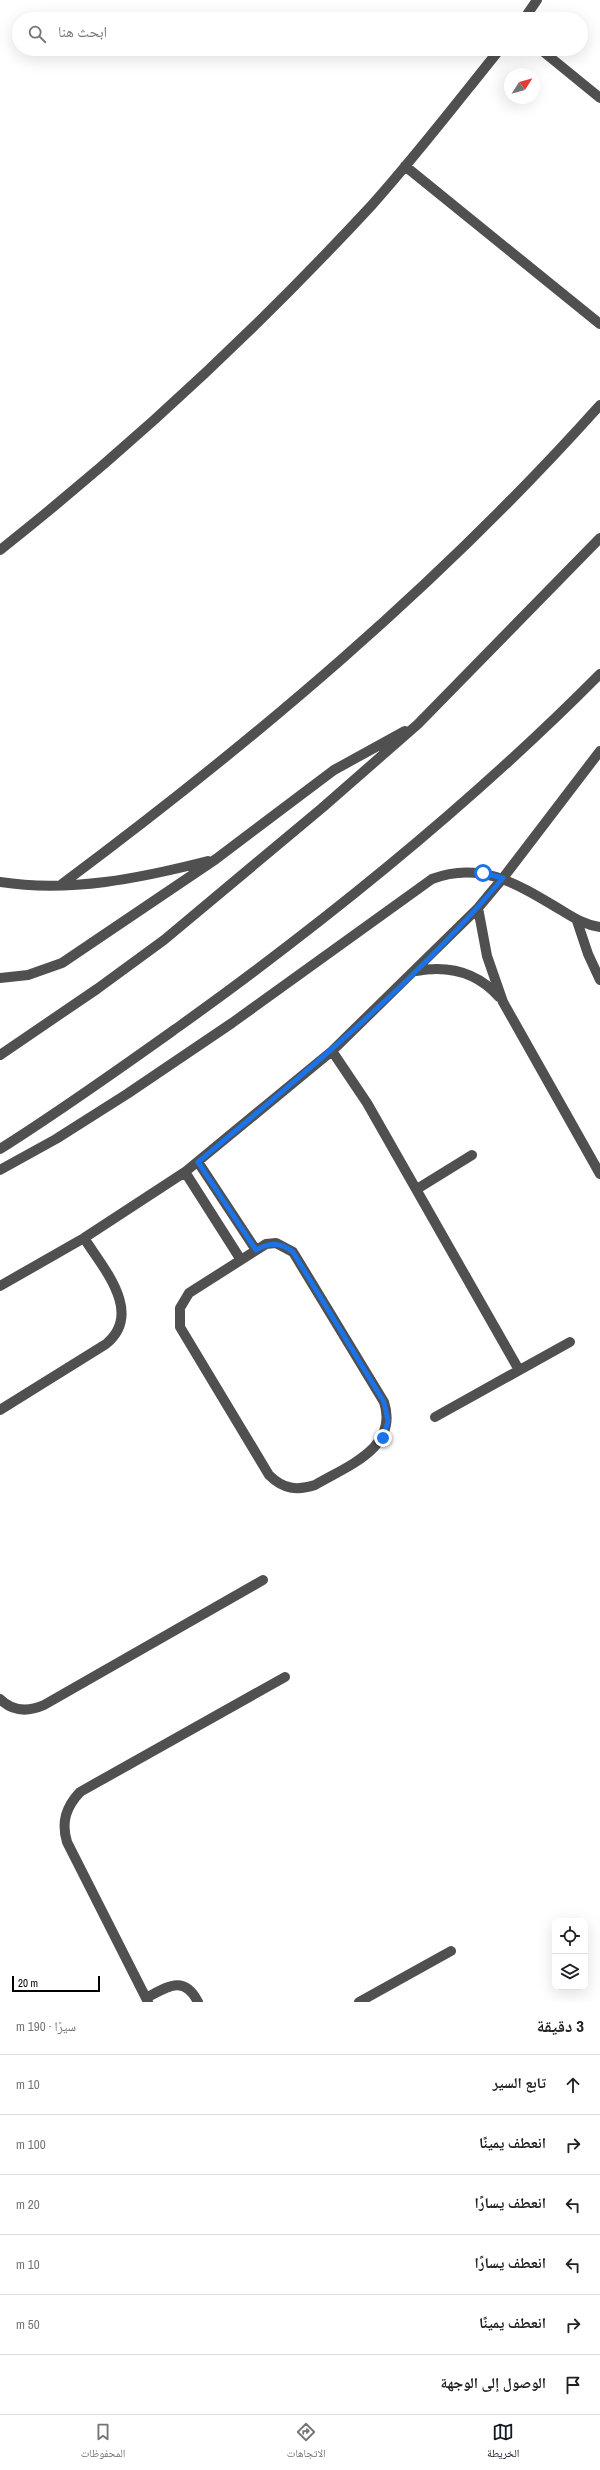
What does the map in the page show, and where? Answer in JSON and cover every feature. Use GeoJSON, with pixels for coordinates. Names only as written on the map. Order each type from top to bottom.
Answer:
{"type":"FeatureCollection","features":[{"type":"Feature","properties":{"kind":"street"},"geometry":{"type":"LineString","coordinates":[[529,12],[537,0]]}},
{"type":"Feature","properties":{"kind":"street"},"geometry":{"type":"LineString","coordinates":[[0,550],[138,436],[218,362],[297,284],[405,166],[494,56]]}},
{"type":"Feature","properties":{"kind":"street"},"geometry":{"type":"LineString","coordinates":[[549,56],[600,98]]}},
{"type":"Feature","properties":{"kind":"street"},"geometry":{"type":"LineString","coordinates":[[405,166],[600,324]]}},
{"type":"Feature","properties":{"kind":"street"},"geometry":{"type":"LineString","coordinates":[[62,884],[155,814],[246,742],[334,667],[420,589],[503,508],[600,405]]}},
{"type":"Feature","properties":{"kind":"street"},"geometry":{"type":"LineString","coordinates":[[0,1055],[97,989],[164,940],[229,888],[418,724],[600,538]]}},
{"type":"Feature","properties":{"kind":"street"},"geometry":{"type":"LineString","coordinates":[[0,1149],[101,1082],[286,949],[370,882],[453,812],[533,740],[600,674]]}},
{"type":"Feature","properties":{"kind":"street"},"geometry":{"type":"LineString","coordinates":[[0,978],[28,975],[62,963],[216,859],[334,770],[374,746],[418,724]]}},
{"type":"Feature","properties":{"kind":"street"},"geometry":{"type":"LineString","coordinates":[[0,1286],[84,1238],[184,1172],[332,1051],[416,971],[478,908],[503,878],[600,751]]}},
{"type":"Feature","properties":{"kind":"street"},"geometry":{"type":"LineString","coordinates":[[0,882],[38,886],[112,882],[154,875],[216,859]]}},
{"type":"Feature","properties":{"kind":"street"},"geometry":{"type":"LineString","coordinates":[[0,1170],[56,1139],[133,1090],[232,1023],[432,879],[448,873],[464,872],[483,873],[503,878],[577,921],[600,927]]}},
{"type":"Feature","properties":{"kind":"street"},"geometry":{"type":"LineString","coordinates":[[478,908],[487,956],[503,1002],[600,1174]]}},
{"type":"Feature","properties":{"kind":"street"},"geometry":{"type":"LineString","coordinates":[[577,921],[588,954],[600,980]]}},
{"type":"Feature","properties":{"kind":"street"},"geometry":{"type":"LineString","coordinates":[[416,971],[433,968],[450,968],[467,973],[481,980],[503,1002]]}},
{"type":"Feature","properties":{"kind":"street"},"geometry":{"type":"LineString","coordinates":[[332,1051],[367,1103],[417,1188],[519,1370]]}},
{"type":"Feature","properties":{"kind":"street"},"geometry":{"type":"LineString","coordinates":[[417,1188],[472,1156]]}},
{"type":"Feature","properties":{"kind":"street"},"geometry":{"type":"LineString","coordinates":[[198,1162],[256,1250]]}},
{"type":"Feature","properties":{"kind":"street"},"geometry":{"type":"LineString","coordinates":[[184,1172],[241,1260]]}},
{"type":"Feature","properties":{"kind":"street"},"geometry":{"type":"LineString","coordinates":[[0,1410],[106,1344],[115,1337],[120,1327],[123,1317],[119,1295],[84,1238]]}},
{"type":"Feature","properties":{"kind":"street"},"geometry":{"type":"LineString","coordinates":[[276,1243],[293,1252],[384,1402],[387,1411],[386,1429],[377,1446],[315,1485],[305,1488],[285,1487],[269,1475],[180,1327],[180,1308],[189,1293],[241,1260],[266,1244],[276,1243]]}},
{"type":"Feature","properties":{"kind":"street"},"geometry":{"type":"LineString","coordinates":[[435,1417],[570,1342]]}},
{"type":"Feature","properties":{"kind":"street"},"geometry":{"type":"LineString","coordinates":[[0,1699],[14,1708],[24,1710],[44,1706],[263,1580]]}},
{"type":"Feature","properties":{"kind":"street"},"geometry":{"type":"LineString","coordinates":[[198,2002],[189,1989],[179,1985],[168,1986],[147,2000],[67,1842],[64,1824],[68,1806],[80,1792],[285,1677]]}},
{"type":"Feature","properties":{"kind":"street"},"geometry":{"type":"LineString","coordinates":[[359,2002],[451,1951]]}},
{"type":"Feature","properties":{"kind":"route"},"geometry":{"type":"LineString","coordinates":[[383,1438],[388,1421],[384,1402],[293,1252],[285,1246],[276,1243],[266,1244],[256,1250],[228,1205],[198,1162],[332,1051],[416,971],[478,908],[503,878],[483,873]]}}]}
